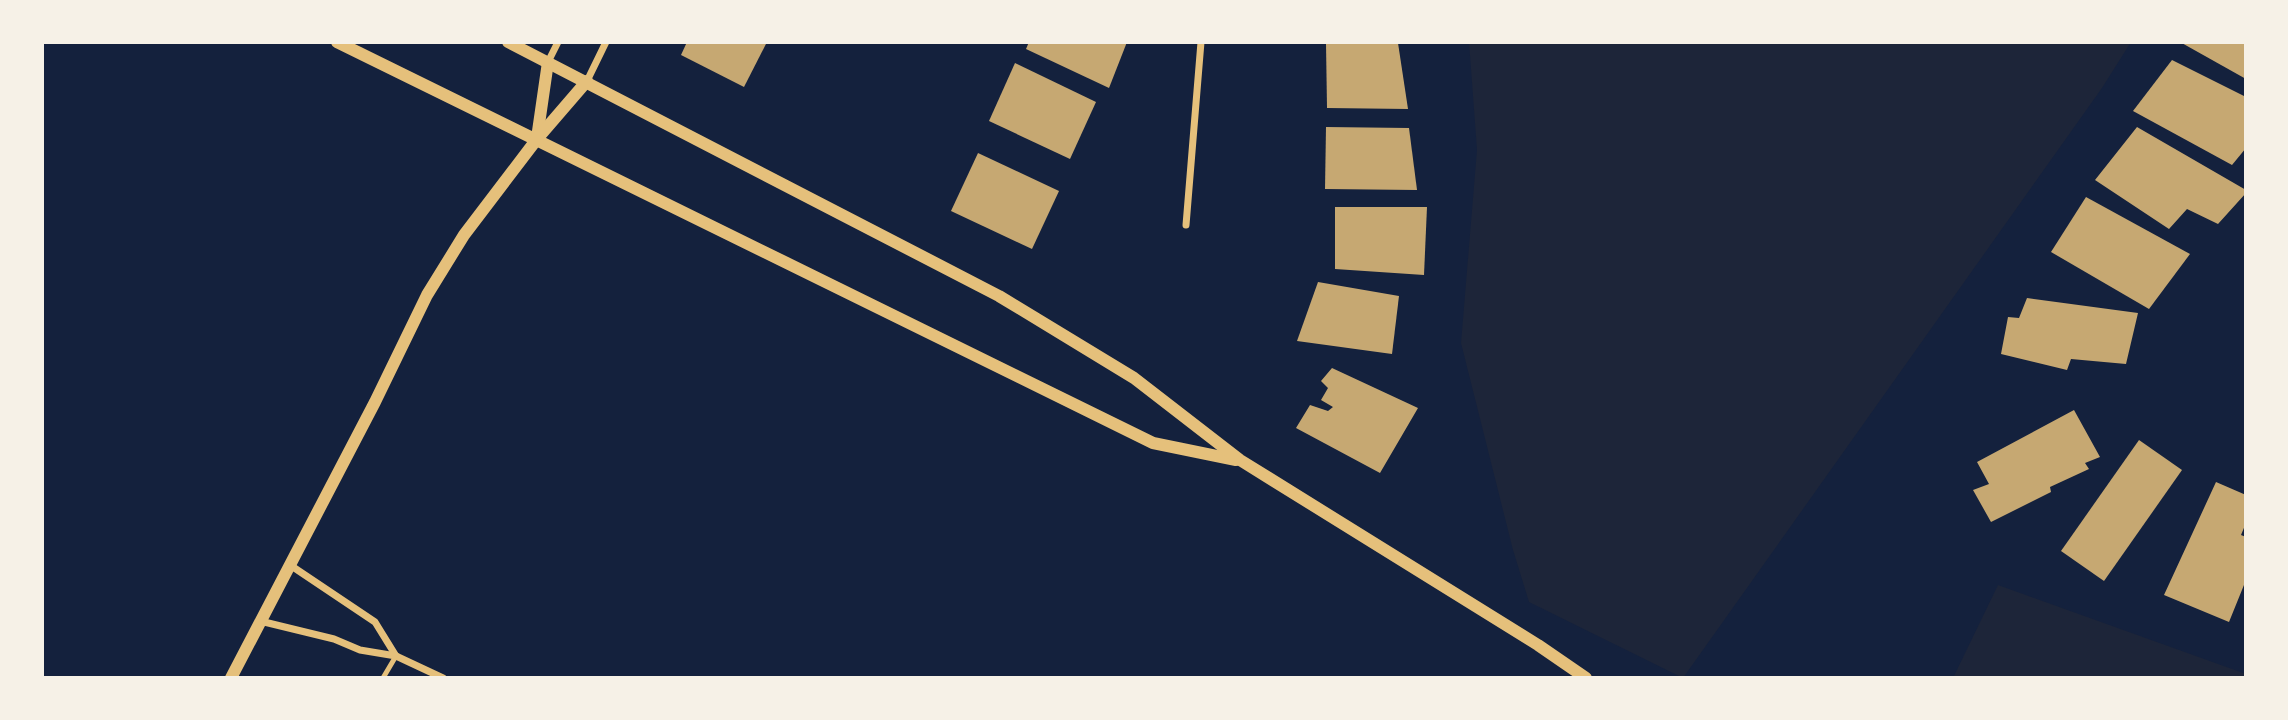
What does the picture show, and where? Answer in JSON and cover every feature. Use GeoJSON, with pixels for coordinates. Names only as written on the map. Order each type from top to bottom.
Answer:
{"type":"FeatureCollection","features":[{"type":"Feature","properties":{"kind":"street"},"geometry":{"type":"LineString","coordinates":[[337,42],[1153,443],[1240,460]]}},
{"type":"Feature","properties":{"kind":"street"},"geometry":{"type":"LineString","coordinates":[[508,42],[999,296],[1134,378],[1240,460],[1538,645],[1586,678]]}},
{"type":"Feature","properties":{"kind":"street"},"geometry":{"type":"LineString","coordinates":[[537,139],[548,62],[558,42]]}},
{"type":"Feature","properties":{"kind":"street"},"geometry":{"type":"LineString","coordinates":[[231,678],[375,402],[427,295],[464,235],[537,139],[587,81],[606,42]]}},
{"type":"Feature","properties":{"kind":"street"},"geometry":{"type":"LineString","coordinates":[[1186,225],[1201,42]]}},
{"type":"Feature","properties":{"kind":"street"},"geometry":{"type":"LineString","coordinates":[[290,565],[374,622],[396,656]]}},
{"type":"Feature","properties":{"kind":"street"},"geometry":{"type":"LineString","coordinates":[[260,621],[334,639],[360,650],[396,656],[443,678]]}},
{"type":"Feature","properties":{"kind":"lane"},"geometry":{"type":"LineString","coordinates":[[383,678],[396,656]]}},
{"type":"Feature","properties":{"kind":"shaded area"},"geometry":{"type":"Polygon","coordinates":[[[1469,42],[2131,42],[2102,88],[1683,678],[1529,602],[1513,550],[1461,343],[1477,150],[1469,42]]]}},
{"type":"Feature","properties":{"kind":"shaded area"},"geometry":{"type":"Polygon","coordinates":[[[1998,585],[2246,674],[2246,678],[1953,678],[1998,585]]]}},
{"type":"Feature","properties":{"kind":"building"},"geometry":{"type":"Polygon","coordinates":[[[687,42],[767,42],[744,87],[681,55],[687,42]]]}},
{"type":"Feature","properties":{"kind":"building"},"geometry":{"type":"Polygon","coordinates":[[[1029,42],[1127,42],[1109,88],[1026,49],[1029,42]]]}},
{"type":"Feature","properties":{"kind":"building"},"geometry":{"type":"Polygon","coordinates":[[[2180,42],[2246,42],[2246,79],[2180,42]]]}},
{"type":"Feature","properties":{"kind":"building"},"geometry":{"type":"Polygon","coordinates":[[[1398,43],[1408,109],[1327,108],[1326,44],[1398,43]]]}},
{"type":"Feature","properties":{"kind":"building"},"geometry":{"type":"Polygon","coordinates":[[[2172,60],[2246,97],[2246,148],[2232,165],[2133,111],[2172,60]]]}},
{"type":"Feature","properties":{"kind":"building"},"geometry":{"type":"Polygon","coordinates":[[[1015,63],[1096,102],[1070,159],[989,121],[1015,63]]]}},
{"type":"Feature","properties":{"kind":"building"},"geometry":{"type":"Polygon","coordinates":[[[1326,127],[1409,128],[1417,190],[1325,189],[1326,127]]]}},
{"type":"Feature","properties":{"kind":"building"},"geometry":{"type":"Polygon","coordinates":[[[2137,127],[2246,190],[2246,193],[2218,224],[2187,209],[2169,229],[2095,180],[2137,127]]]}},
{"type":"Feature","properties":{"kind":"building"},"geometry":{"type":"Polygon","coordinates":[[[978,153],[1059,191],[1032,249],[951,211],[978,153]]]}},
{"type":"Feature","properties":{"kind":"building"},"geometry":{"type":"Polygon","coordinates":[[[2086,197],[2190,254],[2149,309],[2051,252],[2086,197]]]}},
{"type":"Feature","properties":{"kind":"building"},"geometry":{"type":"Polygon","coordinates":[[[1335,207],[1427,207],[1424,275],[1335,269],[1335,207]]]}},
{"type":"Feature","properties":{"kind":"building"},"geometry":{"type":"Polygon","coordinates":[[[1318,282],[1399,296],[1392,354],[1297,341],[1318,282]]]}},
{"type":"Feature","properties":{"kind":"building"},"geometry":{"type":"Polygon","coordinates":[[[2027,298],[2138,313],[2126,364],[2071,359],[2067,370],[2001,354],[2008,317],[2019,318],[2027,298]]]}},
{"type":"Feature","properties":{"kind":"building"},"geometry":{"type":"Polygon","coordinates":[[[1332,368],[1418,408],[1380,473],[1296,428],[1310,405],[1328,411],[1333,407],[1321,400],[1328,388],[1321,381],[1332,368]]]}},
{"type":"Feature","properties":{"kind":"building"},"geometry":{"type":"Polygon","coordinates":[[[2074,410],[2100,457],[2085,463],[2089,469],[2050,487],[2051,492],[1991,522],[1973,490],[1989,484],[1977,462],[2074,410]]]}},
{"type":"Feature","properties":{"kind":"building"},"geometry":{"type":"Polygon","coordinates":[[[2139,440],[2182,470],[2104,581],[2061,551],[2139,440]]]}},
{"type":"Feature","properties":{"kind":"building"},"geometry":{"type":"Polygon","coordinates":[[[2216,482],[2246,495],[2246,523],[2241,535],[2246,537],[2246,580],[2229,622],[2164,595],[2216,482]]]}}]}
